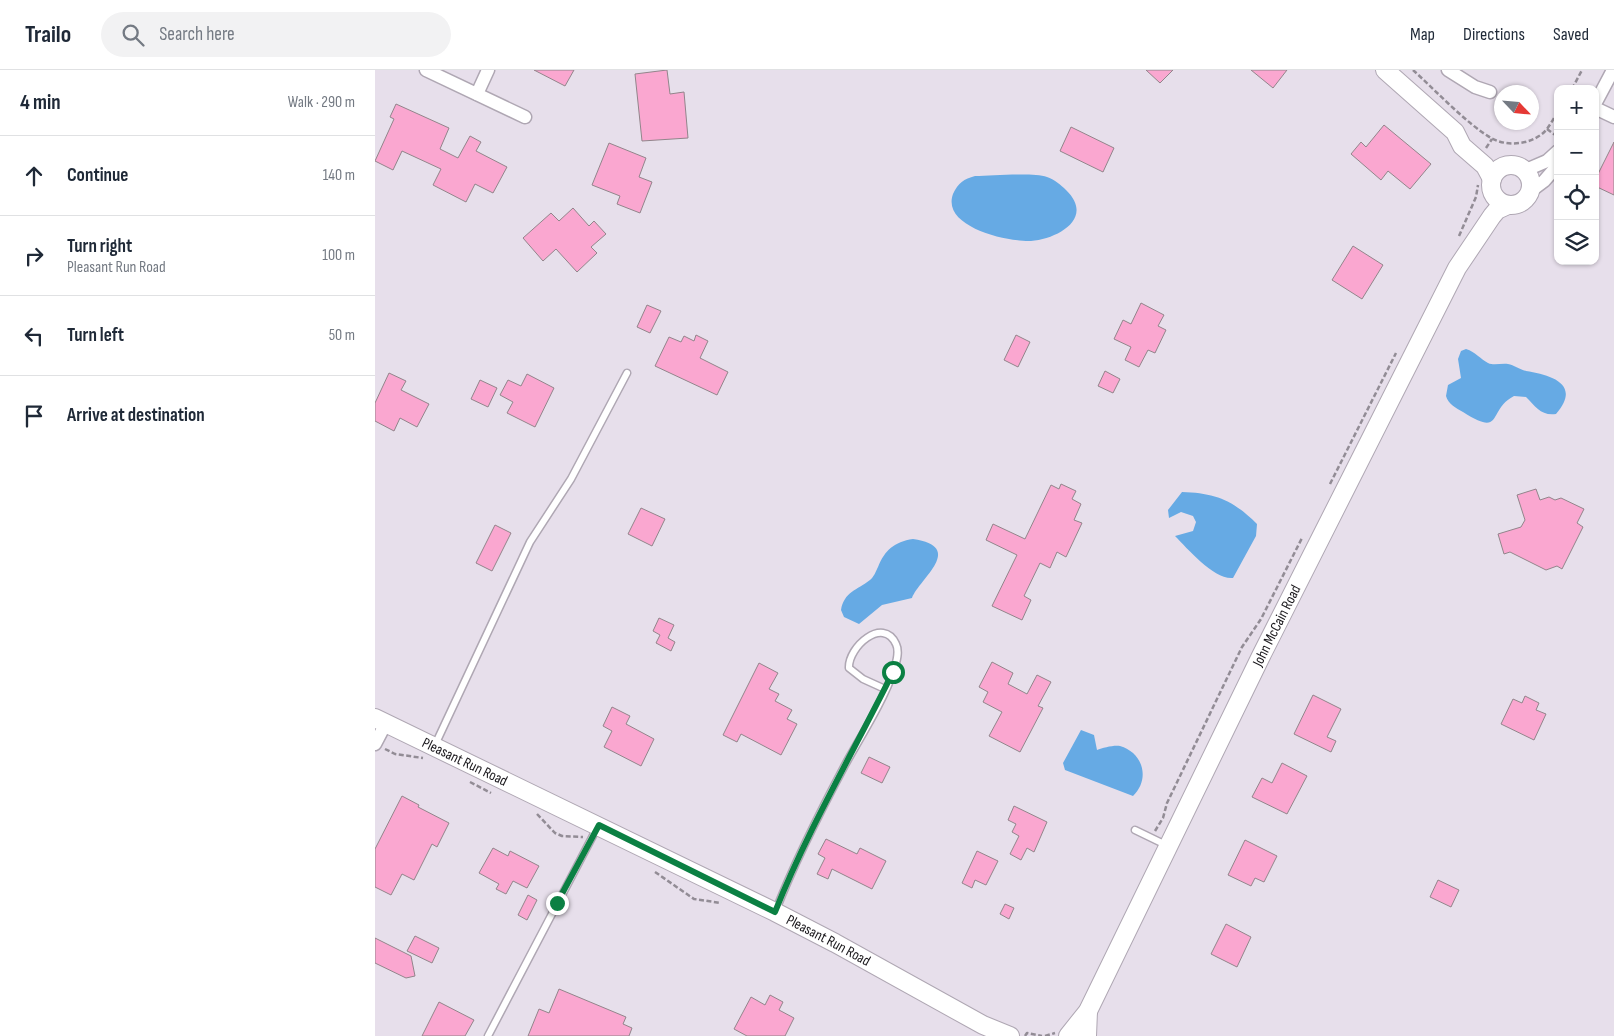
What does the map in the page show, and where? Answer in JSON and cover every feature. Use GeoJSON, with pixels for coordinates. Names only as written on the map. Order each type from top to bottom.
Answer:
{"type":"FeatureCollection","features":[{"type":"Feature","properties":{"kind":"main road"},"geometry":{"type":"LineString","coordinates":[[1385,70],[1455,132],[1469,137],[1490,154],[1518,167],[1530,176],[1531,190],[1524,201],[1508,206],[1495,198],[1485,166],[1462,146],[1455,132]]}},
{"type":"Feature","properties":{"kind":"main road"},"geometry":{"type":"LineString","coordinates":[[1491,184],[1500,168],[1518,167]]}},
{"type":"Feature","properties":{"kind":"main road","name":"John McCain Road"},"geometry":{"type":"LineString","coordinates":[[1472,243],[1473,229],[1491,184]]}},
{"type":"Feature","properties":{"kind":"main road","name":"John McCain Road"},"geometry":{"type":"LineString","coordinates":[[1068,1036],[1088,1011],[1167,846],[1363,451],[1472,243],[1482,233],[1497,210],[1508,206]]}},
{"type":"Feature","properties":{"kind":"main road","name":"Pleasant Run Road"},"geometry":{"type":"LineString","coordinates":[[380,721],[431,752],[595,832],[775,912],[835,943],[987,1031],[1018,1034]]}},
{"type":"Feature","properties":{"kind":"main road","name":"John McCain Road"},"geometry":{"type":"LineString","coordinates":[[1087,1036],[1088,1011]]}},
{"type":"Feature","properties":{"kind":"street"},"geometry":{"type":"LineString","coordinates":[[426,70],[525,117]]}},
{"type":"Feature","properties":{"kind":"street"},"geometry":{"type":"LineString","coordinates":[[477,94],[489,70]]}},
{"type":"Feature","properties":{"kind":"street"},"geometry":{"type":"LineString","coordinates":[[1447,70],[1475,88],[1489,92]]}},
{"type":"Feature","properties":{"kind":"street"},"geometry":{"type":"LineString","coordinates":[[1599,101],[1609,90],[1613,70]]}},
{"type":"Feature","properties":{"kind":"street"},"geometry":{"type":"LineString","coordinates":[[1599,108],[1614,117]]}},
{"type":"Feature","properties":{"kind":"street"},"geometry":{"type":"LineString","coordinates":[[1518,167],[1547,161],[1554,155]]}},
{"type":"Feature","properties":{"kind":"street"},"geometry":{"type":"LineString","coordinates":[[1531,190],[1544,181],[1554,170]]}},
{"type":"Feature","properties":{"kind":"street"},"geometry":{"type":"LineString","coordinates":[[378,746],[380,721]]}},
{"type":"Feature","properties":{"kind":"lane"},"geometry":{"type":"LineString","coordinates":[[431,752],[530,542],[571,479],[627,372]]}},
{"type":"Feature","properties":{"kind":"lane"},"geometry":{"type":"LineString","coordinates":[[775,912],[787,883],[885,689],[893,672],[897,657],[897,645],[890,637],[881,633],[872,634],[853,650],[849,659],[849,668],[863,679],[885,689]]}},
{"type":"Feature","properties":{"kind":"lane"},"geometry":{"type":"LineString","coordinates":[[1135,830],[1167,846]]}},
{"type":"Feature","properties":{"kind":"lane"},"geometry":{"type":"LineString","coordinates":[[488,1036],[595,832]]}},
{"type":"Feature","properties":{"kind":"path"},"geometry":{"type":"LineString","coordinates":[[1413,70],[1492,139],[1520,143],[1541,136],[1554,118]]}},
{"type":"Feature","properties":{"kind":"path"},"geometry":{"type":"LineString","coordinates":[[1574,85],[1583,70]]}},
{"type":"Feature","properties":{"kind":"path"},"geometry":{"type":"LineString","coordinates":[[1547,129],[1554,134]]}},
{"type":"Feature","properties":{"kind":"path"},"geometry":{"type":"LineString","coordinates":[[378,746],[395,754],[431,752]]}},
{"type":"Feature","properties":{"kind":"path"},"geometry":{"type":"LineString","coordinates":[[468,780],[495,794]]}},
{"type":"Feature","properties":{"kind":"path"},"geometry":{"type":"LineString","coordinates":[[534,812],[555,832],[562,836],[578,836],[595,832]]}},
{"type":"Feature","properties":{"kind":"path"},"geometry":{"type":"LineString","coordinates":[[648,868],[694,899],[728,904]]}},
{"type":"Feature","properties":{"kind":"path"},"geometry":{"type":"LineString","coordinates":[[1018,1034],[1043,1036]]}},
{"type":"Feature","properties":{"kind":"water"},"geometry":{"type":"Polygon","coordinates":[[[1022,174],[1050,178],[1062,186],[1074,200],[1077,210],[1075,218],[1062,231],[1052,236],[1031,241],[1007,239],[979,230],[966,224],[957,215],[952,206],[953,194],[959,184],[975,176],[1022,174]]]}},
{"type":"Feature","properties":{"kind":"water"},"geometry":{"type":"Polygon","coordinates":[[[1466,349],[1490,364],[1510,365],[1553,378],[1565,388],[1566,395],[1563,404],[1556,414],[1546,414],[1526,397],[1514,396],[1500,408],[1494,419],[1490,422],[1476,419],[1453,406],[1446,396],[1448,385],[1461,378],[1458,359],[1461,351],[1466,349]]]}},
{"type":"Feature","properties":{"kind":"water"},"geometry":{"type":"Polygon","coordinates":[[[1182,492],[1204,494],[1223,499],[1240,509],[1257,524],[1256,536],[1233,578],[1218,574],[1210,569],[1194,556],[1175,536],[1193,531],[1196,522],[1193,516],[1181,512],[1169,518],[1168,510],[1182,492]]]}},
{"type":"Feature","properties":{"kind":"water"},"geometry":{"type":"Polygon","coordinates":[[[913,539],[929,543],[936,549],[938,556],[930,573],[912,598],[882,605],[859,624],[844,617],[841,610],[848,595],[871,579],[887,551],[901,542],[913,539]]]}},
{"type":"Feature","properties":{"kind":"water"},"geometry":{"type":"Polygon","coordinates":[[[1081,730],[1094,735],[1097,750],[1111,746],[1120,746],[1135,755],[1142,768],[1143,775],[1142,782],[1133,796],[1065,770],[1063,763],[1081,730]]]}},
{"type":"Feature","properties":{"kind":"building"},"geometry":{"type":"Polygon","coordinates":[[[534,70],[574,70],[565,86],[534,70]]]}},
{"type":"Feature","properties":{"kind":"building"},"geometry":{"type":"Polygon","coordinates":[[[667,70],[670,94],[684,92],[688,138],[642,141],[635,74],[667,70]]]}},
{"type":"Feature","properties":{"kind":"building"},"geometry":{"type":"Polygon","coordinates":[[[1146,70],[1173,70],[1160,83],[1146,70]]]}},
{"type":"Feature","properties":{"kind":"building"},"geometry":{"type":"Polygon","coordinates":[[[1251,70],[1287,70],[1273,88],[1251,70]]]}},
{"type":"Feature","properties":{"kind":"building"},"geometry":{"type":"Polygon","coordinates":[[[396,104],[449,128],[440,149],[458,158],[470,136],[481,142],[476,151],[507,167],[493,193],[475,184],[466,202],[433,185],[441,169],[402,151],[393,170],[375,161],[394,119],[390,117],[396,104]]]}},
{"type":"Feature","properties":{"kind":"building"},"geometry":{"type":"Polygon","coordinates":[[[1384,125],[1431,164],[1410,189],[1388,171],[1381,180],[1351,154],[1361,142],[1366,147],[1384,125]]]}},
{"type":"Feature","properties":{"kind":"building"},"geometry":{"type":"Polygon","coordinates":[[[1071,127],[1114,148],[1103,172],[1060,151],[1071,127]]]}},
{"type":"Feature","properties":{"kind":"building"},"geometry":{"type":"Polygon","coordinates":[[[1614,142],[1614,195],[1599,188],[1599,172],[1614,142]]]}},
{"type":"Feature","properties":{"kind":"building"},"geometry":{"type":"Polygon","coordinates":[[[609,143],[646,158],[639,177],[652,182],[640,213],[617,204],[620,196],[592,185],[609,143]]]}},
{"type":"Feature","properties":{"kind":"building"},"geometry":{"type":"Polygon","coordinates":[[[573,208],[589,226],[594,221],[606,234],[591,247],[597,253],[577,272],[556,249],[543,261],[523,238],[551,213],[559,221],[573,208]]]}},
{"type":"Feature","properties":{"kind":"building"},"geometry":{"type":"Polygon","coordinates":[[[1353,246],[1383,265],[1362,299],[1332,280],[1353,246]]]}},
{"type":"Feature","properties":{"kind":"building"},"geometry":{"type":"Polygon","coordinates":[[[1141,303],[1164,315],[1158,326],[1166,330],[1155,353],[1148,350],[1139,367],[1125,360],[1131,347],[1114,339],[1123,320],[1131,324],[1141,303]]]}},
{"type":"Feature","properties":{"kind":"building"},"geometry":{"type":"Polygon","coordinates":[[[647,305],[661,311],[650,333],[637,327],[647,305]]]}},
{"type":"Feature","properties":{"kind":"building"},"geometry":{"type":"Polygon","coordinates":[[[696,335],[708,341],[700,358],[728,372],[717,395],[655,366],[669,337],[681,342],[684,336],[694,341],[696,335]]]}},
{"type":"Feature","properties":{"kind":"building"},"geometry":{"type":"Polygon","coordinates":[[[1016,335],[1030,342],[1018,367],[1004,360],[1016,335]]]}},
{"type":"Feature","properties":{"kind":"building"},"geometry":{"type":"Polygon","coordinates":[[[1105,371],[1120,379],[1113,393],[1098,386],[1105,371]]]}},
{"type":"Feature","properties":{"kind":"building"},"geometry":{"type":"Polygon","coordinates":[[[389,373],[406,381],[401,390],[429,404],[417,427],[400,418],[394,431],[375,421],[375,403],[389,373]]]}},
{"type":"Feature","properties":{"kind":"building"},"geometry":{"type":"Polygon","coordinates":[[[527,374],[554,388],[535,427],[507,413],[513,402],[500,395],[508,380],[521,386],[527,374]]]}},
{"type":"Feature","properties":{"kind":"building"},"geometry":{"type":"Polygon","coordinates":[[[480,380],[497,388],[488,407],[471,399],[480,380]]]}},
{"type":"Feature","properties":{"kind":"building"},"geometry":{"type":"Polygon","coordinates":[[[1061,484],[1076,491],[1072,499],[1081,504],[1074,520],[1082,523],[1066,557],[1057,552],[1050,568],[1040,563],[1024,596],[1031,600],[1022,620],[992,606],[1017,555],[986,540],[993,524],[1025,539],[1051,485],[1059,489],[1061,484]]]}},
{"type":"Feature","properties":{"kind":"building"},"geometry":{"type":"Polygon","coordinates":[[[1536,489],[1540,500],[1549,497],[1555,500],[1561,498],[1584,509],[1577,523],[1583,527],[1562,569],[1557,566],[1546,570],[1510,552],[1504,554],[1498,534],[1521,527],[1525,520],[1517,495],[1536,489]]]}},
{"type":"Feature","properties":{"kind":"building"},"geometry":{"type":"Polygon","coordinates":[[[641,508],[665,519],[652,546],[628,534],[641,508]]]}},
{"type":"Feature","properties":{"kind":"building"},"geometry":{"type":"Polygon","coordinates":[[[495,525],[511,533],[492,571],[476,563],[495,525]]]}},
{"type":"Feature","properties":{"kind":"building"},"geometry":{"type":"Polygon","coordinates":[[[659,618],[674,625],[668,638],[675,642],[671,651],[656,643],[660,635],[653,631],[659,618]]]}},
{"type":"Feature","properties":{"kind":"building"},"geometry":{"type":"Polygon","coordinates":[[[992,662],[1013,673],[1008,684],[1027,694],[1037,675],[1051,682],[1038,706],[1043,708],[1020,752],[989,736],[1002,712],[983,702],[988,692],[979,687],[992,662]]]}},
{"type":"Feature","properties":{"kind":"building"},"geometry":{"type":"Polygon","coordinates":[[[759,663],[778,673],[769,689],[779,694],[775,701],[792,710],[787,719],[797,724],[781,755],[741,734],[737,742],[723,735],[759,663]]]}},
{"type":"Feature","properties":{"kind":"building"},"geometry":{"type":"Polygon","coordinates":[[[1313,695],[1341,709],[1327,737],[1336,741],[1331,752],[1294,734],[1313,695]]]}},
{"type":"Feature","properties":{"kind":"building"},"geometry":{"type":"Polygon","coordinates":[[[1525,696],[1539,703],[1536,710],[1546,714],[1534,740],[1501,724],[1513,699],[1522,703],[1525,696]]]}},
{"type":"Feature","properties":{"kind":"building"},"geometry":{"type":"Polygon","coordinates":[[[612,707],[630,716],[626,724],[654,739],[641,766],[604,747],[612,731],[603,726],[612,707]]]}},
{"type":"Feature","properties":{"kind":"building"},"geometry":{"type":"Polygon","coordinates":[[[869,757],[890,767],[882,783],[861,773],[869,757]]]}},
{"type":"Feature","properties":{"kind":"building"},"geometry":{"type":"Polygon","coordinates":[[[1282,763],[1307,776],[1287,814],[1252,797],[1262,778],[1272,783],[1282,763]]]}},
{"type":"Feature","properties":{"kind":"building"},"geometry":{"type":"Polygon","coordinates":[[[402,796],[419,805],[418,807],[449,823],[437,847],[432,844],[414,880],[402,874],[391,895],[375,887],[375,849],[402,796]]]}},
{"type":"Feature","properties":{"kind":"building"},"geometry":{"type":"Polygon","coordinates":[[[1014,806],[1047,822],[1034,852],[1027,848],[1021,860],[1010,854],[1019,836],[1012,832],[1016,824],[1008,820],[1014,806]]]}},
{"type":"Feature","properties":{"kind":"building"},"geometry":{"type":"Polygon","coordinates":[[[826,839],[857,854],[860,848],[886,861],[872,889],[832,869],[828,879],[817,874],[825,858],[818,854],[826,839]]]}},
{"type":"Feature","properties":{"kind":"building"},"geometry":{"type":"Polygon","coordinates":[[[1245,840],[1277,856],[1264,882],[1255,878],[1251,886],[1228,875],[1245,840]]]}},
{"type":"Feature","properties":{"kind":"building"},"geometry":{"type":"Polygon","coordinates":[[[493,848],[508,856],[510,851],[539,866],[527,888],[513,881],[506,894],[496,889],[499,884],[479,873],[493,848]]]}},
{"type":"Feature","properties":{"kind":"building"},"geometry":{"type":"Polygon","coordinates":[[[977,851],[998,861],[986,885],[975,880],[972,888],[962,883],[977,851]]]}},
{"type":"Feature","properties":{"kind":"building"},"geometry":{"type":"Polygon","coordinates":[[[1438,880],[1459,890],[1451,907],[1430,897],[1438,880]]]}},
{"type":"Feature","properties":{"kind":"building"},"geometry":{"type":"Polygon","coordinates":[[[528,895],[537,900],[527,920],[518,915],[528,895]]]}},
{"type":"Feature","properties":{"kind":"building"},"geometry":{"type":"Polygon","coordinates":[[[1005,904],[1014,908],[1009,919],[1000,914],[1005,904]]]}},
{"type":"Feature","properties":{"kind":"building"},"geometry":{"type":"Polygon","coordinates":[[[1226,924],[1251,937],[1237,967],[1211,954],[1226,924]]]}},
{"type":"Feature","properties":{"kind":"building"},"geometry":{"type":"Polygon","coordinates":[[[415,936],[439,948],[432,963],[407,951],[415,936]]]}},
{"type":"Feature","properties":{"kind":"building"},"geometry":{"type":"Polygon","coordinates":[[[375,938],[411,956],[415,976],[406,978],[375,963],[375,938]]]}},
{"type":"Feature","properties":{"kind":"building"},"geometry":{"type":"Polygon","coordinates":[[[559,989],[626,1017],[623,1024],[632,1028],[629,1036],[528,1036],[539,1009],[549,1013],[559,989]]]}},
{"type":"Feature","properties":{"kind":"building"},"geometry":{"type":"Polygon","coordinates":[[[770,995],[783,1002],[779,1010],[794,1018],[785,1036],[747,1036],[734,1029],[751,997],[765,1005],[770,995]]]}},
{"type":"Feature","properties":{"kind":"building"},"geometry":{"type":"Polygon","coordinates":[[[439,1002],[474,1020],[465,1036],[422,1036],[439,1002]]]}},
{"type":"Feature","properties":{"kind":"route"},"geometry":{"type":"LineString","coordinates":[[557,903],[599,825],[775,912],[787,883],[843,769],[893,672]]}}]}
